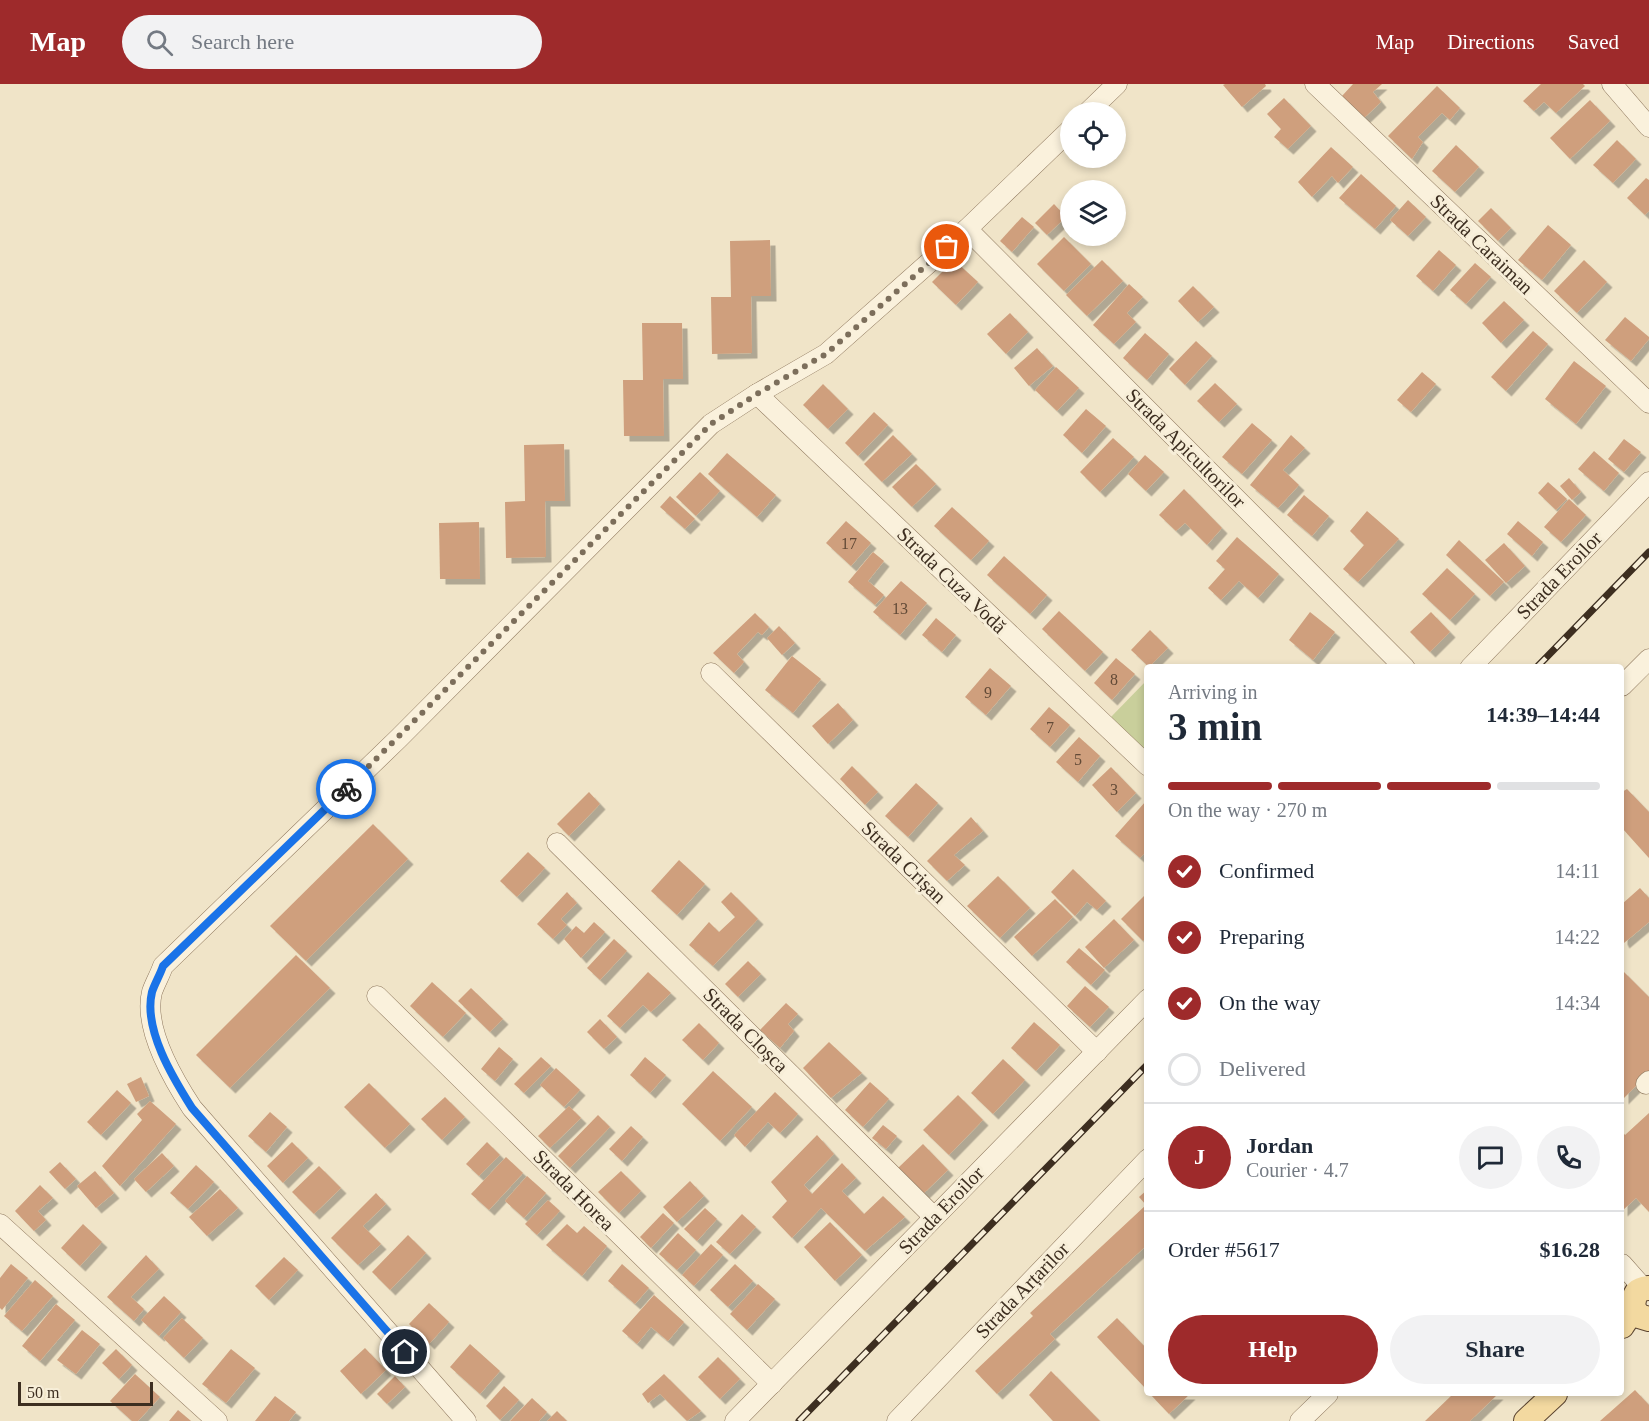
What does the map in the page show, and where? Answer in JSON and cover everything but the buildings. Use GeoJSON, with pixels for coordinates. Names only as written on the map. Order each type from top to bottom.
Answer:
{"type":"FeatureCollection","features":[{"type":"Feature","properties":{"kind":"main road"},"geometry":{"type":"LineString","coordinates":[[1624,1330],[1639,1307]]}},
{"type":"Feature","properties":{"kind":"main road"},"geometry":{"type":"LineString","coordinates":[[1526,1421],[1553,1396]]}},
{"type":"Feature","properties":{"kind":"street"},"geometry":{"type":"LineString","coordinates":[[1098,102],[1117,84]]}},
{"type":"Feature","properties":{"kind":"street","name":"Strada Caraiman"},"geometry":{"type":"LineString","coordinates":[[1315,84],[1649,403]]}},
{"type":"Feature","properties":{"kind":"street"},"geometry":{"type":"LineString","coordinates":[[1612,84],[1649,127]]}},
{"type":"Feature","properties":{"kind":"street"},"geometry":{"type":"LineString","coordinates":[[466,1421],[192,1108],[165,1059],[152,1021],[152,993],[163,966],[399,738],[711,424],[826,354],[967,229],[1060,140]]}},
{"type":"Feature","properties":{"kind":"street","name":"Strada Apicultorilor"},"geometry":{"type":"LineString","coordinates":[[967,229],[1401,664]]}},
{"type":"Feature","properties":{"kind":"street","name":"Strada Cuza Vodă"},"geometry":{"type":"LineString","coordinates":[[757,394],[1144,762]]}},
{"type":"Feature","properties":{"kind":"street","name":"Strada Eroilor"},"geometry":{"type":"LineString","coordinates":[[1474,664],[1649,482]]}},
{"type":"Feature","properties":{"kind":"street"},"geometry":{"type":"LineString","coordinates":[[1624,684],[1649,659]]}},
{"type":"Feature","properties":{"kind":"street","name":"Strada Crișan"},"geometry":{"type":"LineString","coordinates":[[711,673],[1097,1052]]}},
{"type":"Feature","properties":{"kind":"street","name":"Strada Cloșca"},"geometry":{"type":"LineString","coordinates":[[557,843],[934,1217]]}},
{"type":"Feature","properties":{"kind":"street","name":"Strada Horea"},"geometry":{"type":"LineString","coordinates":[[377,996],[772,1384]]}},
{"type":"Feature","properties":{"kind":"street","name":"Strada Eroilor"},"geometry":{"type":"LineString","coordinates":[[735,1421],[1144,1003]]}},
{"type":"Feature","properties":{"kind":"street","name":"Strada Arțarilor"},"geometry":{"type":"LineString","coordinates":[[897,1421],[1144,1163]]}},
{"type":"Feature","properties":{"kind":"street"},"geometry":{"type":"LineString","coordinates":[[0,1224],[217,1421]]}},
{"type":"Feature","properties":{"kind":"street"},"geometry":{"type":"LineString","coordinates":[[1624,1269],[1639,1307]]}},
{"type":"Feature","properties":{"kind":"street"},"geometry":{"type":"LineString","coordinates":[[1300,1421],[1326,1396]]}},
{"type":"Feature","properties":{"kind":"green space"},"geometry":{"type":"Polygon","coordinates":[[[1144,683],[1144,751],[1110,718],[1144,683]]]}},
{"type":"Feature","properties":{"kind":"railway"},"geometry":{"type":"LineString","coordinates":[[1540,664],[1649,552]]}},
{"type":"Feature","properties":{"kind":"railway"},"geometry":{"type":"LineString","coordinates":[[799,1421],[1144,1068]]}},
{"type":"Feature","properties":{"kind":"way so far"},"geometry":{"type":"LineString","coordinates":[[346,789],[711,424],[826,354],[947,247]]}},
{"type":"Feature","properties":{"kind":"route"},"geometry":{"type":"LineString","coordinates":[[346,789],[163,966],[152,993],[152,1021],[165,1059],[192,1108],[405,1352]]}}]}
